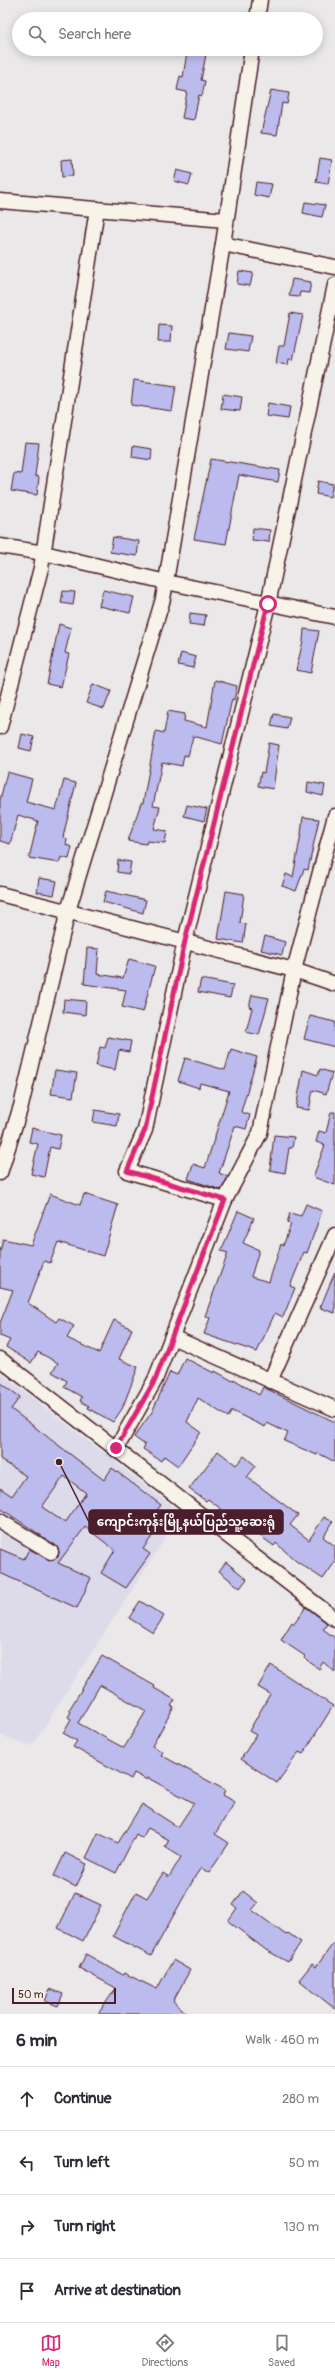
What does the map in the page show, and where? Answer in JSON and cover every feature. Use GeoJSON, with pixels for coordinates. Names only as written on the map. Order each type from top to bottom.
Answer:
{"type":"FeatureCollection","features":[{"type":"Feature","properties":{"kind":"street"},"geometry":{"type":"LineString","coordinates":[[258,12],[260,0]]}},
{"type":"Feature","properties":{"kind":"street"},"geometry":{"type":"LineString","coordinates":[[0,1173],[21,1106],[68,911],[163,599],[223,244],[251,56]]}},
{"type":"Feature","properties":{"kind":"street"},"geometry":{"type":"LineString","coordinates":[[0,201],[226,220]]}},
{"type":"Feature","properties":{"kind":"street"},"geometry":{"type":"LineString","coordinates":[[0,727],[44,553],[97,209]]}},
{"type":"Feature","properties":{"kind":"street"},"geometry":{"type":"LineString","coordinates":[[223,244],[335,267]]}},
{"type":"Feature","properties":{"kind":"street"},"geometry":{"type":"LineString","coordinates":[[225,1200],[127,1171],[145,1130],[185,941],[268,604],[335,285]]}},
{"type":"Feature","properties":{"kind":"street"},"geometry":{"type":"LineString","coordinates":[[0,546],[44,553],[166,582],[335,617]]}},
{"type":"Feature","properties":{"kind":"street"},"geometry":{"type":"LineString","coordinates":[[116,1448],[155,1380],[225,1200],[260,1133],[294,970],[335,816]]}},
{"type":"Feature","properties":{"kind":"street"},"geometry":{"type":"LineString","coordinates":[[0,894],[294,970],[335,984]]}},
{"type":"Feature","properties":{"kind":"street"},"geometry":{"type":"LineString","coordinates":[[270,1381],[335,1235]]}},
{"type":"Feature","properties":{"kind":"street"},"geometry":{"type":"LineString","coordinates":[[172,1337],[335,1409]]}},
{"type":"Feature","properties":{"kind":"street"},"geometry":{"type":"LineString","coordinates":[[0,1359],[335,1619]]}},
{"type":"Feature","properties":{"kind":"street"},"geometry":{"type":"LineString","coordinates":[[0,1521],[51,1552]]}},
{"type":"Feature","properties":{"kind":"shaded area"},"geometry":{"type":"Polygon","coordinates":[[[0,1373],[181,1513],[32,1746],[0,1735],[0,1373]]]}},
{"type":"Feature","properties":{"kind":"building"},"geometry":{"type":"Polygon","coordinates":[[[186,56],[206,56],[201,80],[205,81],[202,96],[199,95],[194,120],[182,118],[187,92],[177,90],[180,76],[183,77],[186,56]]]}},
{"type":"Feature","properties":{"kind":"building"},"geometry":{"type":"Polygon","coordinates":[[[271,90],[289,93],[287,104],[282,103],[277,135],[261,133],[271,90]]]}},
{"type":"Feature","properties":{"kind":"building"},"geometry":{"type":"Polygon","coordinates":[[[320,158],[332,160],[328,184],[316,182],[320,158]]]}},
{"type":"Feature","properties":{"kind":"building"},"geometry":{"type":"Polygon","coordinates":[[[72,159],[73,176],[62,177],[61,160],[72,159]]]}},
{"type":"Feature","properties":{"kind":"building"},"geometry":{"type":"Polygon","coordinates":[[[177,170],[192,174],[189,185],[174,181],[177,170]]]}},
{"type":"Feature","properties":{"kind":"building"},"geometry":{"type":"Polygon","coordinates":[[[256,182],[272,184],[269,198],[254,195],[256,182]]]}},
{"type":"Feature","properties":{"kind":"building"},"geometry":{"type":"Polygon","coordinates":[[[305,202],[325,205],[322,217],[303,213],[305,202]]]}},
{"type":"Feature","properties":{"kind":"building"},"geometry":{"type":"Polygon","coordinates":[[[239,271],[253,273],[250,286],[237,284],[239,271]]]}},
{"type":"Feature","properties":{"kind":"building"},"geometry":{"type":"Polygon","coordinates":[[[292,279],[311,282],[309,293],[300,292],[299,297],[289,296],[292,279]]]}},
{"type":"Feature","properties":{"kind":"building"},"geometry":{"type":"Polygon","coordinates":[[[290,313],[303,315],[293,360],[289,359],[288,365],[276,363],[279,346],[284,346],[290,313]]]}},
{"type":"Feature","properties":{"kind":"building"},"geometry":{"type":"Polygon","coordinates":[[[159,325],[172,326],[171,342],[158,342],[159,325]]]}},
{"type":"Feature","properties":{"kind":"building"},"geometry":{"type":"Polygon","coordinates":[[[229,333],[251,336],[248,352],[226,349],[229,333]]]}},
{"type":"Feature","properties":{"kind":"building"},"geometry":{"type":"Polygon","coordinates":[[[134,380],[176,386],[172,411],[131,405],[134,380]]]}},
{"type":"Feature","properties":{"kind":"building"},"geometry":{"type":"Polygon","coordinates":[[[223,394],[242,397],[240,411],[221,409],[223,394]]]}},
{"type":"Feature","properties":{"kind":"building"},"geometry":{"type":"Polygon","coordinates":[[[268,403],[290,407],[288,419],[266,416],[268,403]]]}},
{"type":"Feature","properties":{"kind":"building"},"geometry":{"type":"Polygon","coordinates":[[[25,442],[39,443],[35,476],[39,477],[37,495],[11,491],[14,473],[21,474],[25,442]]]}},
{"type":"Feature","properties":{"kind":"building"},"geometry":{"type":"Polygon","coordinates":[[[133,446],[152,449],[151,460],[132,457],[133,446]]]}},
{"type":"Feature","properties":{"kind":"building"},"geometry":{"type":"Polygon","coordinates":[[[211,459],[280,470],[278,482],[239,475],[226,544],[194,539],[211,459]]]}},
{"type":"Feature","properties":{"kind":"building"},"geometry":{"type":"Polygon","coordinates":[[[318,481],[333,484],[330,497],[316,494],[318,481]]]}},
{"type":"Feature","properties":{"kind":"building"},"geometry":{"type":"Polygon","coordinates":[[[253,528],[270,530],[269,542],[252,540],[253,528]]]}},
{"type":"Feature","properties":{"kind":"building"},"geometry":{"type":"Polygon","coordinates":[[[113,537],[139,541],[137,556],[110,552],[113,537]]]}},
{"type":"Feature","properties":{"kind":"building"},"geometry":{"type":"Polygon","coordinates":[[[103,590],[134,597],[130,613],[99,606],[103,590]]]}},
{"type":"Feature","properties":{"kind":"building"},"geometry":{"type":"Polygon","coordinates":[[[63,591],[75,592],[73,605],[61,603],[63,591]]]}},
{"type":"Feature","properties":{"kind":"building"},"geometry":{"type":"Polygon","coordinates":[[[190,613],[206,615],[204,626],[189,624],[190,613]]]}},
{"type":"Feature","properties":{"kind":"building"},"geometry":{"type":"Polygon","coordinates":[[[59,624],[71,628],[65,653],[69,654],[61,687],[47,684],[59,624]]]}},
{"type":"Feature","properties":{"kind":"building"},"geometry":{"type":"Polygon","coordinates":[[[304,629],[319,631],[311,673],[296,670],[303,641],[304,629]]]}},
{"type":"Feature","properties":{"kind":"building"},"geometry":{"type":"Polygon","coordinates":[[[181,653],[196,657],[193,668],[178,665],[181,653]]]}},
{"type":"Feature","properties":{"kind":"building"},"geometry":{"type":"Polygon","coordinates":[[[215,680],[237,686],[234,700],[232,699],[222,744],[193,736],[188,756],[184,755],[182,766],[162,762],[153,806],[160,807],[154,829],[167,831],[165,843],[147,841],[146,844],[128,841],[141,803],[143,803],[156,731],[164,733],[168,711],[185,714],[184,721],[207,727],[215,680]]]}},
{"type":"Feature","properties":{"kind":"building"},"geometry":{"type":"Polygon","coordinates":[[[93,684],[111,691],[104,709],[86,703],[93,684]]]}},
{"type":"Feature","properties":{"kind":"building"},"geometry":{"type":"Polygon","coordinates":[[[274,714],[290,717],[287,729],[271,726],[274,714]]]}},
{"type":"Feature","properties":{"kind":"building"},"geometry":{"type":"Polygon","coordinates":[[[22,734],[34,737],[31,751],[19,748],[22,734]]]}},
{"type":"Feature","properties":{"kind":"building"},"geometry":{"type":"Polygon","coordinates":[[[269,743],[279,745],[273,789],[258,786],[261,772],[264,773],[269,743]]]}},
{"type":"Feature","properties":{"kind":"building"},"geometry":{"type":"Polygon","coordinates":[[[7,772],[32,779],[26,802],[56,810],[64,780],[76,783],[63,837],[67,839],[66,845],[72,847],[69,859],[61,857],[59,863],[29,858],[38,821],[18,815],[10,844],[0,841],[0,800],[7,772]]]}},
{"type":"Feature","properties":{"kind":"building"},"geometry":{"type":"Polygon","coordinates":[[[308,782],[325,785],[323,796],[307,792],[308,782]]]}},
{"type":"Feature","properties":{"kind":"building"},"geometry":{"type":"Polygon","coordinates":[[[187,805],[207,809],[204,821],[184,816],[187,805]]]}},
{"type":"Feature","properties":{"kind":"building"},"geometry":{"type":"Polygon","coordinates":[[[303,817],[319,819],[308,870],[304,869],[296,891],[282,886],[286,874],[293,877],[303,817]]]}},
{"type":"Feature","properties":{"kind":"building"},"geometry":{"type":"Polygon","coordinates":[[[118,860],[131,862],[129,874],[117,872],[118,860]]]}},
{"type":"Feature","properties":{"kind":"building"},"geometry":{"type":"Polygon","coordinates":[[[39,878],[57,881],[54,895],[37,892],[39,878]]]}},
{"type":"Feature","properties":{"kind":"building"},"geometry":{"type":"Polygon","coordinates":[[[106,891],[146,900],[143,913],[103,902],[106,891]]]}},
{"type":"Feature","properties":{"kind":"building"},"geometry":{"type":"Polygon","coordinates":[[[226,891],[244,894],[240,923],[246,924],[243,943],[218,939],[226,891]]]}},
{"type":"Feature","properties":{"kind":"building"},"geometry":{"type":"Polygon","coordinates":[[[265,936],[285,942],[282,955],[261,950],[265,936]]]}},
{"type":"Feature","properties":{"kind":"building"},"geometry":{"type":"Polygon","coordinates":[[[87,948],[99,949],[97,974],[123,978],[129,959],[155,966],[143,1012],[122,1007],[126,990],[84,984],[87,948]]]}},
{"type":"Feature","properties":{"kind":"building"},"geometry":{"type":"Polygon","coordinates":[[[201,979],[233,985],[230,998],[198,992],[201,979]]]}},
{"type":"Feature","properties":{"kind":"building"},"geometry":{"type":"Polygon","coordinates":[[[252,995],[269,998],[259,1035],[246,1032],[252,1008],[249,1007],[252,995]]]}},
{"type":"Feature","properties":{"kind":"building"},"geometry":{"type":"Polygon","coordinates":[[[64,999],[86,1001],[85,1015],[63,1012],[64,999]]]}},
{"type":"Feature","properties":{"kind":"building"},"geometry":{"type":"Polygon","coordinates":[[[310,1016],[335,1022],[335,1047],[304,1039],[310,1016]]]}},
{"type":"Feature","properties":{"kind":"building"},"geometry":{"type":"Polygon","coordinates":[[[108,1037],[131,1041],[129,1052],[119,1050],[115,1070],[96,1066],[100,1047],[105,1048],[108,1037]]]}},
{"type":"Feature","properties":{"kind":"building"},"geometry":{"type":"Polygon","coordinates":[[[231,1049],[257,1057],[241,1112],[250,1115],[246,1129],[235,1126],[219,1173],[228,1177],[221,1190],[188,1179],[193,1164],[205,1168],[229,1091],[200,1083],[199,1088],[178,1081],[185,1058],[225,1070],[231,1049]]]}},
{"type":"Feature","properties":{"kind":"building"},"geometry":{"type":"Polygon","coordinates":[[[320,1069],[332,1073],[326,1094],[313,1090],[309,1110],[296,1108],[303,1070],[318,1075],[320,1069]]]}},
{"type":"Feature","properties":{"kind":"building"},"geometry":{"type":"Polygon","coordinates":[[[55,1070],[77,1073],[73,1097],[51,1094],[55,1070]]]}},
{"type":"Feature","properties":{"kind":"building"},"geometry":{"type":"Polygon","coordinates":[[[95,1110],[119,1114],[117,1126],[93,1122],[95,1110]]]}},
{"type":"Feature","properties":{"kind":"building"},"geometry":{"type":"Polygon","coordinates":[[[331,1112],[335,1112],[335,1185],[313,1177],[325,1145],[316,1142],[319,1131],[326,1133],[331,1112]]]}},
{"type":"Feature","properties":{"kind":"building"},"geometry":{"type":"Polygon","coordinates":[[[32,1128],[61,1135],[58,1149],[50,1147],[44,1177],[31,1174],[38,1144],[29,1142],[32,1128]]]}},
{"type":"Feature","properties":{"kind":"building"},"geometry":{"type":"Polygon","coordinates":[[[274,1135],[294,1137],[292,1148],[289,1148],[285,1173],[270,1170],[274,1135]]]}},
{"type":"Feature","properties":{"kind":"building"},"geometry":{"type":"Polygon","coordinates":[[[50,1194],[80,1205],[84,1194],[118,1205],[103,1256],[58,1242],[50,1263],[44,1261],[28,1303],[56,1322],[59,1318],[74,1326],[67,1338],[99,1353],[114,1320],[132,1329],[119,1359],[138,1367],[122,1409],[113,1422],[88,1408],[89,1406],[80,1401],[82,1397],[64,1387],[67,1381],[52,1372],[58,1363],[38,1352],[31,1363],[6,1347],[10,1340],[0,1336],[0,1323],[13,1290],[0,1287],[0,1252],[3,1239],[31,1245],[50,1194]]]}},
{"type":"Feature","properties":{"kind":"building"},"geometry":{"type":"Polygon","coordinates":[[[306,1204],[322,1211],[307,1253],[304,1252],[290,1286],[295,1288],[283,1317],[275,1313],[257,1352],[204,1334],[210,1318],[205,1316],[228,1253],[221,1251],[238,1211],[254,1218],[243,1243],[259,1250],[251,1277],[269,1282],[281,1244],[283,1246],[291,1224],[287,1223],[290,1213],[301,1216],[306,1204]]]}},
{"type":"Feature","properties":{"kind":"building"},"geometry":{"type":"Polygon","coordinates":[[[335,1272],[335,1313],[320,1308],[335,1272]]]}},
{"type":"Feature","properties":{"kind":"building"},"geometry":{"type":"Polygon","coordinates":[[[185,1358],[214,1373],[215,1371],[233,1381],[234,1379],[259,1395],[263,1387],[335,1422],[335,1462],[318,1453],[317,1455],[284,1441],[288,1433],[267,1423],[265,1427],[232,1411],[228,1417],[198,1398],[187,1422],[201,1432],[178,1466],[164,1456],[161,1461],[143,1449],[145,1445],[134,1437],[152,1412],[170,1372],[177,1375],[185,1358]]]}},
{"type":"Feature","properties":{"kind":"building"},"geometry":{"type":"Polygon","coordinates":[[[0,1382],[20,1397],[11,1409],[104,1480],[112,1468],[161,1505],[149,1521],[158,1528],[143,1549],[150,1554],[126,1588],[101,1573],[115,1550],[85,1527],[58,1563],[91,1578],[77,1608],[0,1573],[0,1549],[24,1559],[29,1549],[50,1560],[58,1557],[59,1552],[55,1545],[0,1508],[0,1488],[12,1496],[26,1476],[0,1459],[0,1382]],[[64,1476],[42,1507],[65,1523],[86,1493],[64,1476]]]}},
{"type":"Feature","properties":{"kind":"building"},"geometry":{"type":"Polygon","coordinates":[[[218,1451],[236,1465],[244,1456],[256,1466],[247,1477],[298,1515],[290,1525],[309,1540],[324,1517],[333,1522],[323,1537],[335,1546],[335,1562],[323,1579],[296,1561],[276,1543],[274,1546],[248,1527],[246,1530],[208,1499],[206,1501],[189,1489],[218,1451]]]}},
{"type":"Feature","properties":{"kind":"building"},"geometry":{"type":"Polygon","coordinates":[[[226,1562],[247,1579],[240,1588],[219,1571],[226,1562]]]}},
{"type":"Feature","properties":{"kind":"building"},"geometry":{"type":"Polygon","coordinates":[[[140,1601],[164,1616],[153,1633],[129,1618],[140,1601]]]}},
{"type":"Feature","properties":{"kind":"building"},"geometry":{"type":"Polygon","coordinates":[[[306,1607],[327,1623],[323,1629],[335,1638],[335,1672],[323,1662],[319,1669],[304,1658],[305,1656],[281,1640],[292,1622],[294,1624],[306,1607]]]}},
{"type":"Feature","properties":{"kind":"building"},"geometry":{"type":"Polygon","coordinates":[[[102,1656],[155,1686],[154,1688],[175,1700],[171,1706],[174,1707],[152,1746],[163,1752],[161,1755],[225,1790],[223,1795],[235,1802],[215,1834],[229,1843],[209,1873],[201,1868],[196,1875],[151,1956],[113,1936],[136,1892],[147,1898],[163,1873],[169,1877],[181,1857],[165,1847],[169,1840],[148,1828],[142,1838],[136,1834],[116,1873],[86,1858],[98,1833],[118,1843],[142,1804],[178,1827],[194,1803],[148,1778],[147,1780],[134,1773],[131,1779],[73,1747],[77,1741],[63,1733],[71,1719],[68,1717],[71,1712],[69,1710],[102,1656]],[[100,1685],[78,1723],[124,1748],[146,1711],[100,1685]]]}},
{"type":"Feature","properties":{"kind":"building"},"geometry":{"type":"Polygon","coordinates":[[[271,1665],[333,1706],[303,1754],[299,1752],[277,1783],[241,1759],[256,1735],[249,1731],[270,1694],[258,1687],[271,1665]]]}},
{"type":"Feature","properties":{"kind":"building"},"geometry":{"type":"Polygon","coordinates":[[[65,1853],[87,1864],[76,1887],[54,1876],[65,1853]]]}},
{"type":"Feature","properties":{"kind":"building"},"geometry":{"type":"Polygon","coordinates":[[[243,1891],[258,1903],[252,1910],[286,1935],[288,1933],[301,1942],[288,1962],[266,1950],[228,1921],[237,1908],[233,1905],[243,1891]]]}},
{"type":"Feature","properties":{"kind":"building"},"geometry":{"type":"Polygon","coordinates":[[[75,1893],[101,1905],[83,1941],[58,1928],[75,1893]]]}},
{"type":"Feature","properties":{"kind":"building"},"geometry":{"type":"Polygon","coordinates":[[[335,1941],[335,2009],[299,1980],[312,1964],[316,1967],[335,1941]]]}},
{"type":"Feature","properties":{"kind":"building"},"geometry":{"type":"Polygon","coordinates":[[[86,1954],[123,1975],[124,1973],[157,1989],[173,1960],[190,1970],[173,2001],[188,2014],[98,2014],[116,1988],[79,1968],[86,1954]]]}},
{"type":"Feature","properties":{"kind":"building"},"geometry":{"type":"Polygon","coordinates":[[[50,1989],[63,1994],[58,2006],[45,2001],[50,1989]]]}},
{"type":"Feature","properties":{"kind":"place","name":"ကျောင်းကုန်းမြို့နယ်ပြည်သူ့ဆေးရုံ"},"geometry":{"type":"Point","coordinates":[59,1462]}},
{"type":"Feature","properties":{"kind":"route"},"geometry":{"type":"LineString","coordinates":[[116,1448],[155,1380],[225,1200],[127,1171],[145,1130],[185,941],[268,604]]}}]}
